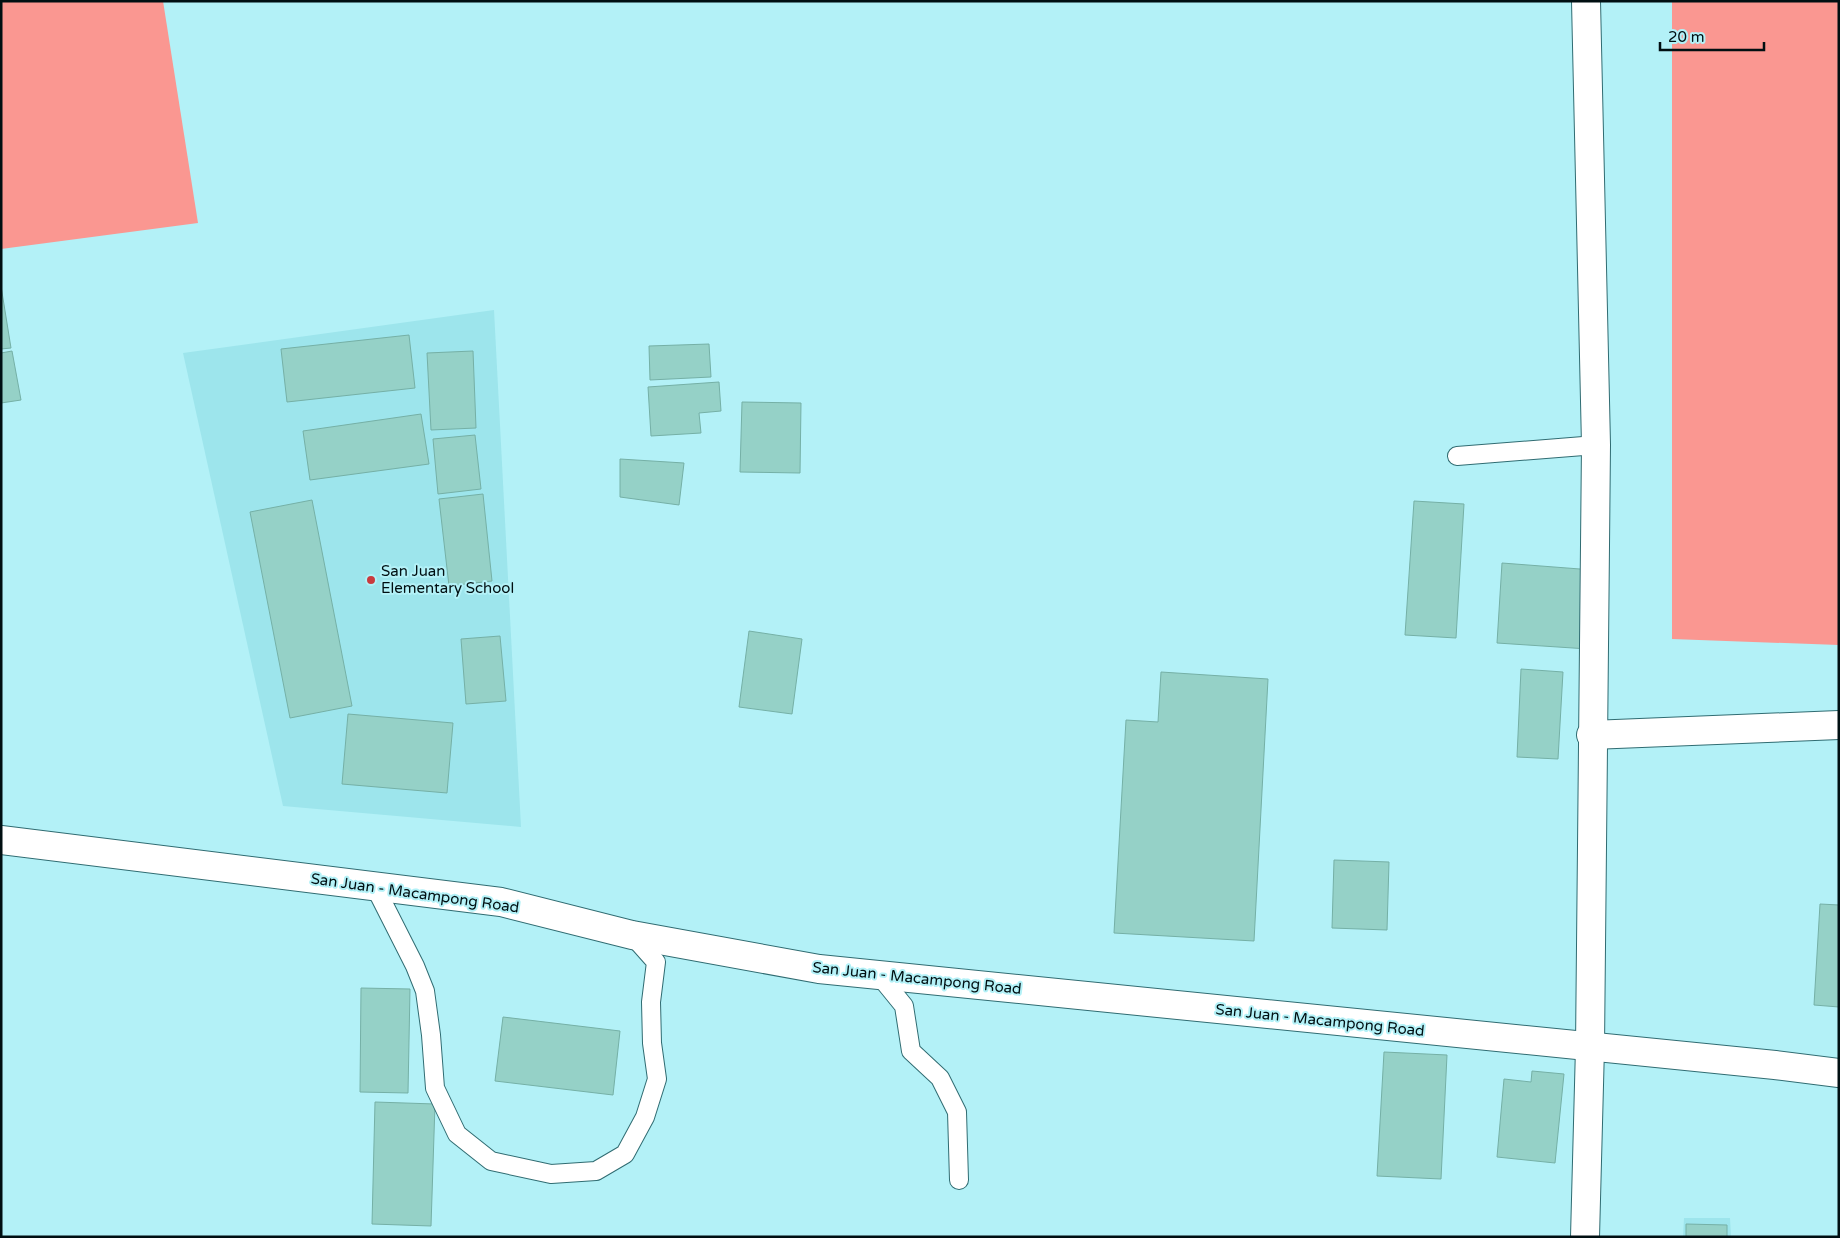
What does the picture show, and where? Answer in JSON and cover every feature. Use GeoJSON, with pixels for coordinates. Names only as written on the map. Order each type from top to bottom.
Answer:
{"type":"FeatureCollection","features":[{"type":"Feature","properties":{"kind":"street"},"geometry":{"type":"LineString","coordinates":[[1585,1237],[1590,1047],[1596,446],[1586,1]]}},
{"type":"Feature","properties":{"kind":"street"},"geometry":{"type":"LineString","coordinates":[[1592,735],[1839,725]]}},
{"type":"Feature","properties":{"kind":"street","name":"San Juan - Macampong Road"},"geometry":{"type":"LineString","coordinates":[[1,840],[502,902],[632,935],[819,969],[1839,1073]]}},
{"type":"Feature","properties":{"kind":"lane"},"geometry":{"type":"LineString","coordinates":[[1457,456],[1596,446]]}},
{"type":"Feature","properties":{"kind":"lane"},"geometry":{"type":"LineString","coordinates":[[375,887],[415,966],[425,992],[431,1035],[435,1088],[456,1134],[491,1161],[551,1174],[596,1171],[625,1154],[645,1117],[657,1079],[652,1042],[651,1002],[656,962],[632,935]]}},
{"type":"Feature","properties":{"kind":"lane"},"geometry":{"type":"LineString","coordinates":[[878,974],[904,1006],[911,1051],[940,1078],[957,1112],[959,1180]]}},
{"type":"Feature","properties":{"kind":"shaded area"},"geometry":{"type":"Polygon","coordinates":[[[1,1],[163,1],[198,223],[1,249],[1,1]]]}},
{"type":"Feature","properties":{"kind":"shaded area"},"geometry":{"type":"Polygon","coordinates":[[[1672,1],[1839,1],[1839,645],[1672,639],[1672,1]]]}},
{"type":"Feature","properties":{"kind":"shaded area","name":"San Juan Elementary School"},"geometry":{"type":"Polygon","coordinates":[[[494,310],[521,827],[283,806],[183,353],[494,310]]]}},
{"type":"Feature","properties":{"kind":"shaded area"},"geometry":{"type":"Polygon","coordinates":[[[1684,1218],[1730,1218],[1731,1237],[1683,1237],[1684,1218]]]}},
{"type":"Feature","properties":{"kind":"building"},"geometry":{"type":"Polygon","coordinates":[[[1,286],[11,348],[1,349],[1,286]]]}},
{"type":"Feature","properties":{"kind":"building"},"geometry":{"type":"Polygon","coordinates":[[[409,335],[415,388],[287,402],[281,349],[409,335]]]}},
{"type":"Feature","properties":{"kind":"building"},"geometry":{"type":"Polygon","coordinates":[[[709,344],[711,377],[650,380],[649,346],[709,344]]]}},
{"type":"Feature","properties":{"kind":"building"},"geometry":{"type":"Polygon","coordinates":[[[12,351],[21,400],[1,403],[1,353],[12,351]]]}},
{"type":"Feature","properties":{"kind":"building"},"geometry":{"type":"Polygon","coordinates":[[[473,351],[476,428],[431,430],[427,353],[473,351]]]}},
{"type":"Feature","properties":{"kind":"building"},"geometry":{"type":"Polygon","coordinates":[[[719,382],[721,411],[699,413],[701,433],[651,436],[648,387],[719,382]]]}},
{"type":"Feature","properties":{"kind":"building"},"geometry":{"type":"Polygon","coordinates":[[[742,402],[801,403],[800,473],[740,472],[742,402]]]}},
{"type":"Feature","properties":{"kind":"building"},"geometry":{"type":"Polygon","coordinates":[[[421,414],[429,464],[310,480],[303,431],[421,414]]]}},
{"type":"Feature","properties":{"kind":"building"},"geometry":{"type":"Polygon","coordinates":[[[475,435],[481,489],[438,494],[433,439],[475,435]]]}},
{"type":"Feature","properties":{"kind":"building"},"geometry":{"type":"Polygon","coordinates":[[[620,459],[684,463],[679,505],[620,497],[620,459]]]}},
{"type":"Feature","properties":{"kind":"building"},"geometry":{"type":"Polygon","coordinates":[[[483,494],[492,581],[449,586],[439,499],[483,494]]]}},
{"type":"Feature","properties":{"kind":"building"},"geometry":{"type":"Polygon","coordinates":[[[312,500],[352,706],[290,718],[250,512],[312,500]]]}},
{"type":"Feature","properties":{"kind":"building"},"geometry":{"type":"Polygon","coordinates":[[[1414,501],[1464,504],[1456,638],[1405,635],[1414,501]]]}},
{"type":"Feature","properties":{"kind":"building"},"geometry":{"type":"Polygon","coordinates":[[[1502,563],[1593,570],[1588,649],[1497,643],[1502,563]]]}},
{"type":"Feature","properties":{"kind":"building"},"geometry":{"type":"Polygon","coordinates":[[[749,631],[802,639],[792,714],[739,707],[749,631]]]}},
{"type":"Feature","properties":{"kind":"building"},"geometry":{"type":"Polygon","coordinates":[[[500,636],[506,701],[466,704],[461,639],[500,636]]]}},
{"type":"Feature","properties":{"kind":"building"},"geometry":{"type":"Polygon","coordinates":[[[1521,669],[1563,672],[1558,759],[1517,757],[1521,669]]]}},
{"type":"Feature","properties":{"kind":"building"},"geometry":{"type":"Polygon","coordinates":[[[1161,672],[1268,679],[1254,941],[1114,933],[1126,720],[1158,722],[1161,672]]]}},
{"type":"Feature","properties":{"kind":"building"},"geometry":{"type":"Polygon","coordinates":[[[348,714],[453,723],[447,793],[342,784],[348,714]]]}},
{"type":"Feature","properties":{"kind":"building"},"geometry":{"type":"Polygon","coordinates":[[[1334,860],[1389,862],[1387,930],[1332,928],[1334,860]]]}},
{"type":"Feature","properties":{"kind":"building"},"geometry":{"type":"Polygon","coordinates":[[[1820,904],[1839,905],[1839,1007],[1814,1005],[1820,904]]]}},
{"type":"Feature","properties":{"kind":"building"},"geometry":{"type":"Polygon","coordinates":[[[361,988],[410,989],[408,1093],[360,1092],[361,988]]]}},
{"type":"Feature","properties":{"kind":"building"},"geometry":{"type":"Polygon","coordinates":[[[503,1017],[620,1031],[613,1095],[495,1081],[503,1017]]]}},
{"type":"Feature","properties":{"kind":"building"},"geometry":{"type":"Polygon","coordinates":[[[1384,1052],[1447,1055],[1441,1179],[1377,1176],[1384,1052]]]}},
{"type":"Feature","properties":{"kind":"building"},"geometry":{"type":"Polygon","coordinates":[[[1532,1071],[1564,1074],[1555,1163],[1497,1157],[1504,1079],[1531,1082],[1532,1071]]]}},
{"type":"Feature","properties":{"kind":"building"},"geometry":{"type":"Polygon","coordinates":[[[375,1102],[435,1104],[431,1226],[372,1224],[375,1102]]]}},
{"type":"Feature","properties":{"kind":"building"},"geometry":{"type":"Polygon","coordinates":[[[1686,1224],[1727,1225],[1727,1237],[1686,1237],[1686,1224]]]}},
{"type":"Feature","properties":{"kind":"place","name":"San Juan Elementary School"},"geometry":{"type":"Point","coordinates":[371,580]}}]}
